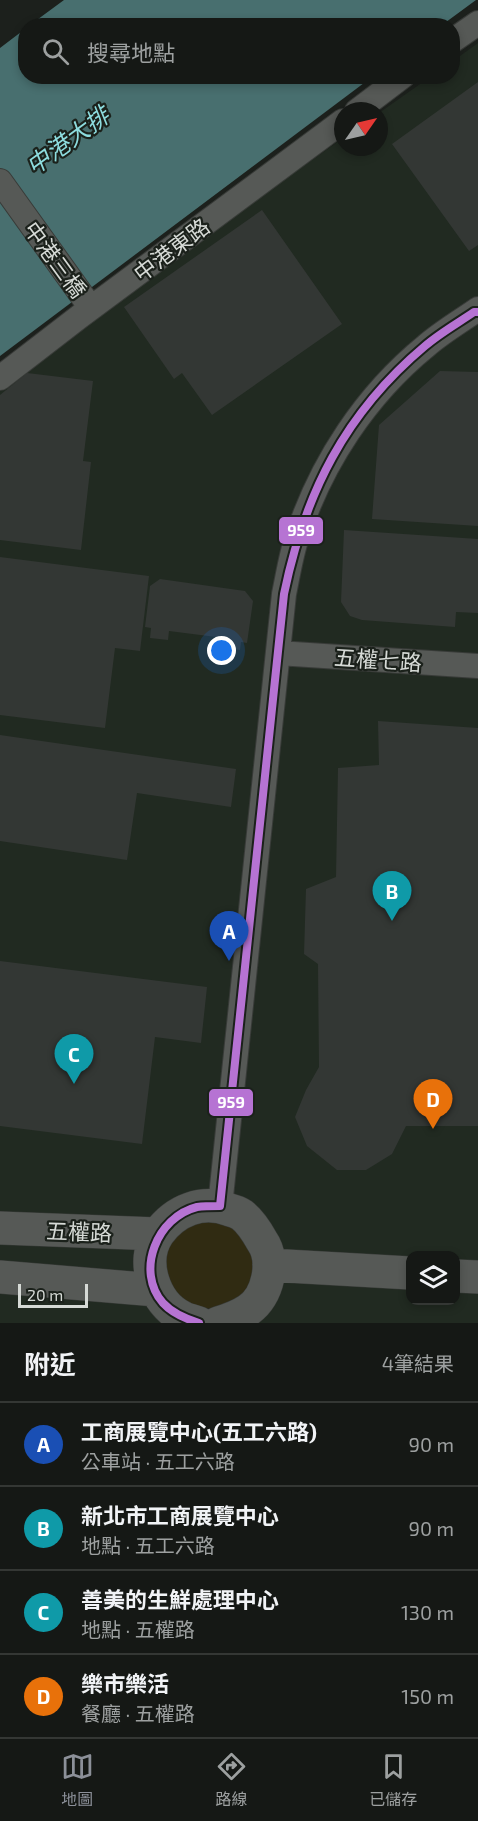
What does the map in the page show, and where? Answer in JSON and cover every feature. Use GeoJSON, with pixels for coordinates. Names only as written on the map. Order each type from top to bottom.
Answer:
{"type":"FeatureCollection","features":[{"type":"Feature","properties":{"kind":"street"},"geometry":{"type":"LineString","coordinates":[[460,36],[478,23]]}},
{"type":"Feature","properties":{"kind":"street"},"geometry":{"type":"LineString","coordinates":[[369,102],[392,84]]}},
{"type":"Feature","properties":{"kind":"street","name":"中港東路"},"geometry":{"type":"LineString","coordinates":[[0,378],[86,302],[334,127]]}},
{"type":"Feature","properties":{"kind":"street","name":"中港三橋"},"geometry":{"type":"LineString","coordinates":[[0,181],[86,302]]}},
{"type":"Feature","properties":{"kind":"street"},"geometry":{"type":"LineString","coordinates":[[220,1206],[284,594],[297,537],[318,483],[347,432],[383,386],[426,346],[477,311]]}},
{"type":"Feature","properties":{"kind":"street","name":"五權七路"},"geometry":{"type":"LineString","coordinates":[[278,653],[478,666]]}},
{"type":"Feature","properties":{"kind":"street"},"geometry":{"type":"LineString","coordinates":[[199,1323],[182,1318],[167,1306],[156,1290],[150,1263],[158,1234],[178,1215],[191,1207],[206,1204],[220,1206],[242,1215],[266,1246],[269,1265],[268,1280],[260,1297],[249,1310],[218,1323]]}},
{"type":"Feature","properties":{"kind":"street","name":"五權路"},"geometry":{"type":"LineString","coordinates":[[0,1228],[158,1234]]}},
{"type":"Feature","properties":{"kind":"street"},"geometry":{"type":"LineString","coordinates":[[269,1265],[406,1274]]}},
{"type":"Feature","properties":{"kind":"street"},"geometry":{"type":"LineString","coordinates":[[460,1276],[478,1277]]}},
{"type":"Feature","properties":{"kind":"street"},"geometry":{"type":"LineString","coordinates":[[0,1277],[156,1290]]}},
{"type":"Feature","properties":{"kind":"shaded area"},"geometry":{"type":"Polygon","coordinates":[[[478,43],[478,1323],[0,1323],[0,386],[37,355],[334,144],[334,156],[388,156],[388,107],[420,84],[460,84],[460,56],[478,43]]]}},
{"type":"Feature","properties":{"kind":"shaded area"},"geometry":{"type":"Polygon","coordinates":[[[199,1219],[228,1221],[255,1255],[251,1280],[246,1290],[214,1308],[201,1308],[189,1302],[171,1283],[166,1270],[165,1257],[168,1245],[178,1232],[199,1219]]]}},
{"type":"Feature","properties":{"kind":"water"},"geometry":{"type":"Polygon","coordinates":[[[64,0],[476,0],[452,18],[40,18],[64,0]]]}},
{"type":"Feature","properties":{"kind":"water","name":"中港大排"},"geometry":{"type":"Polygon","coordinates":[[[18,34],[18,84],[363,84],[339,102],[334,102],[334,106],[0,356],[0,48],[18,34]]]}},
{"type":"Feature","properties":{"kind":"building"},"geometry":{"type":"Polygon","coordinates":[[[478,82],[478,245],[469,251],[392,144],[478,82]]]}},
{"type":"Feature","properties":{"kind":"building"},"geometry":{"type":"Polygon","coordinates":[[[262,210],[342,324],[212,415],[182,373],[174,379],[124,307],[262,210]]]}},
{"type":"Feature","properties":{"kind":"building"},"geometry":{"type":"Polygon","coordinates":[[[440,371],[478,372],[478,526],[372,519],[379,425],[440,371]]]}},
{"type":"Feature","properties":{"kind":"building"},"geometry":{"type":"Polygon","coordinates":[[[27,373],[93,381],[83,461],[91,462],[81,550],[0,540],[0,395],[27,373]]]}},
{"type":"Feature","properties":{"kind":"building"},"geometry":{"type":"Polygon","coordinates":[[[344,530],[478,539],[478,613],[456,612],[455,627],[362,620],[350,616],[341,602],[344,530]]]}},
{"type":"Feature","properties":{"kind":"building"},"geometry":{"type":"Polygon","coordinates":[[[0,557],[149,576],[140,651],[115,648],[105,728],[0,715],[0,557]]]}},
{"type":"Feature","properties":{"kind":"building"},"geometry":{"type":"Polygon","coordinates":[[[160,579],[245,591],[253,601],[247,643],[241,642],[240,650],[223,648],[224,638],[169,631],[168,640],[150,638],[151,628],[145,627],[150,586],[160,579]]]}},
{"type":"Feature","properties":{"kind":"building"},"geometry":{"type":"Polygon","coordinates":[[[378,721],[478,728],[478,1126],[406,1126],[392,1154],[366,1170],[337,1170],[307,1146],[295,1117],[319,1067],[318,964],[304,954],[306,889],[336,877],[338,768],[379,765],[378,721]]]}},
{"type":"Feature","properties":{"kind":"building"},"geometry":{"type":"Polygon","coordinates":[[[0,735],[236,769],[231,807],[137,793],[127,860],[0,841],[0,735]]]}},
{"type":"Feature","properties":{"kind":"building"},"geometry":{"type":"Polygon","coordinates":[[[0,961],[207,987],[201,1043],[155,1037],[142,1144],[0,1126],[0,961]]]}},
{"type":"Feature","properties":{"kind":"transit line","name":"959"},"geometry":{"type":"LineString","coordinates":[[199,1323],[180,1316],[163,1303],[155,1290],[151,1276],[151,1261],[161,1233],[171,1222],[197,1207],[220,1206],[284,594],[293,557],[304,522],[332,457],[372,399],[431,341],[474,312],[478,312]]}},
{"type":"Feature","properties":{"kind":"place","name":"新北市工商展覽中心"},"geometry":{"type":"Point","coordinates":[392,921]}},
{"type":"Feature","properties":{"kind":"place","name":"工商展覽中心(五工六路)"},"geometry":{"type":"Point","coordinates":[229,961]}},
{"type":"Feature","properties":{"kind":"place","name":"善美的生鮮處理中心"},"geometry":{"type":"Point","coordinates":[74,1084]}},
{"type":"Feature","properties":{"kind":"place","name":"樂市樂活"},"geometry":{"type":"Point","coordinates":[433,1129]}}]}
